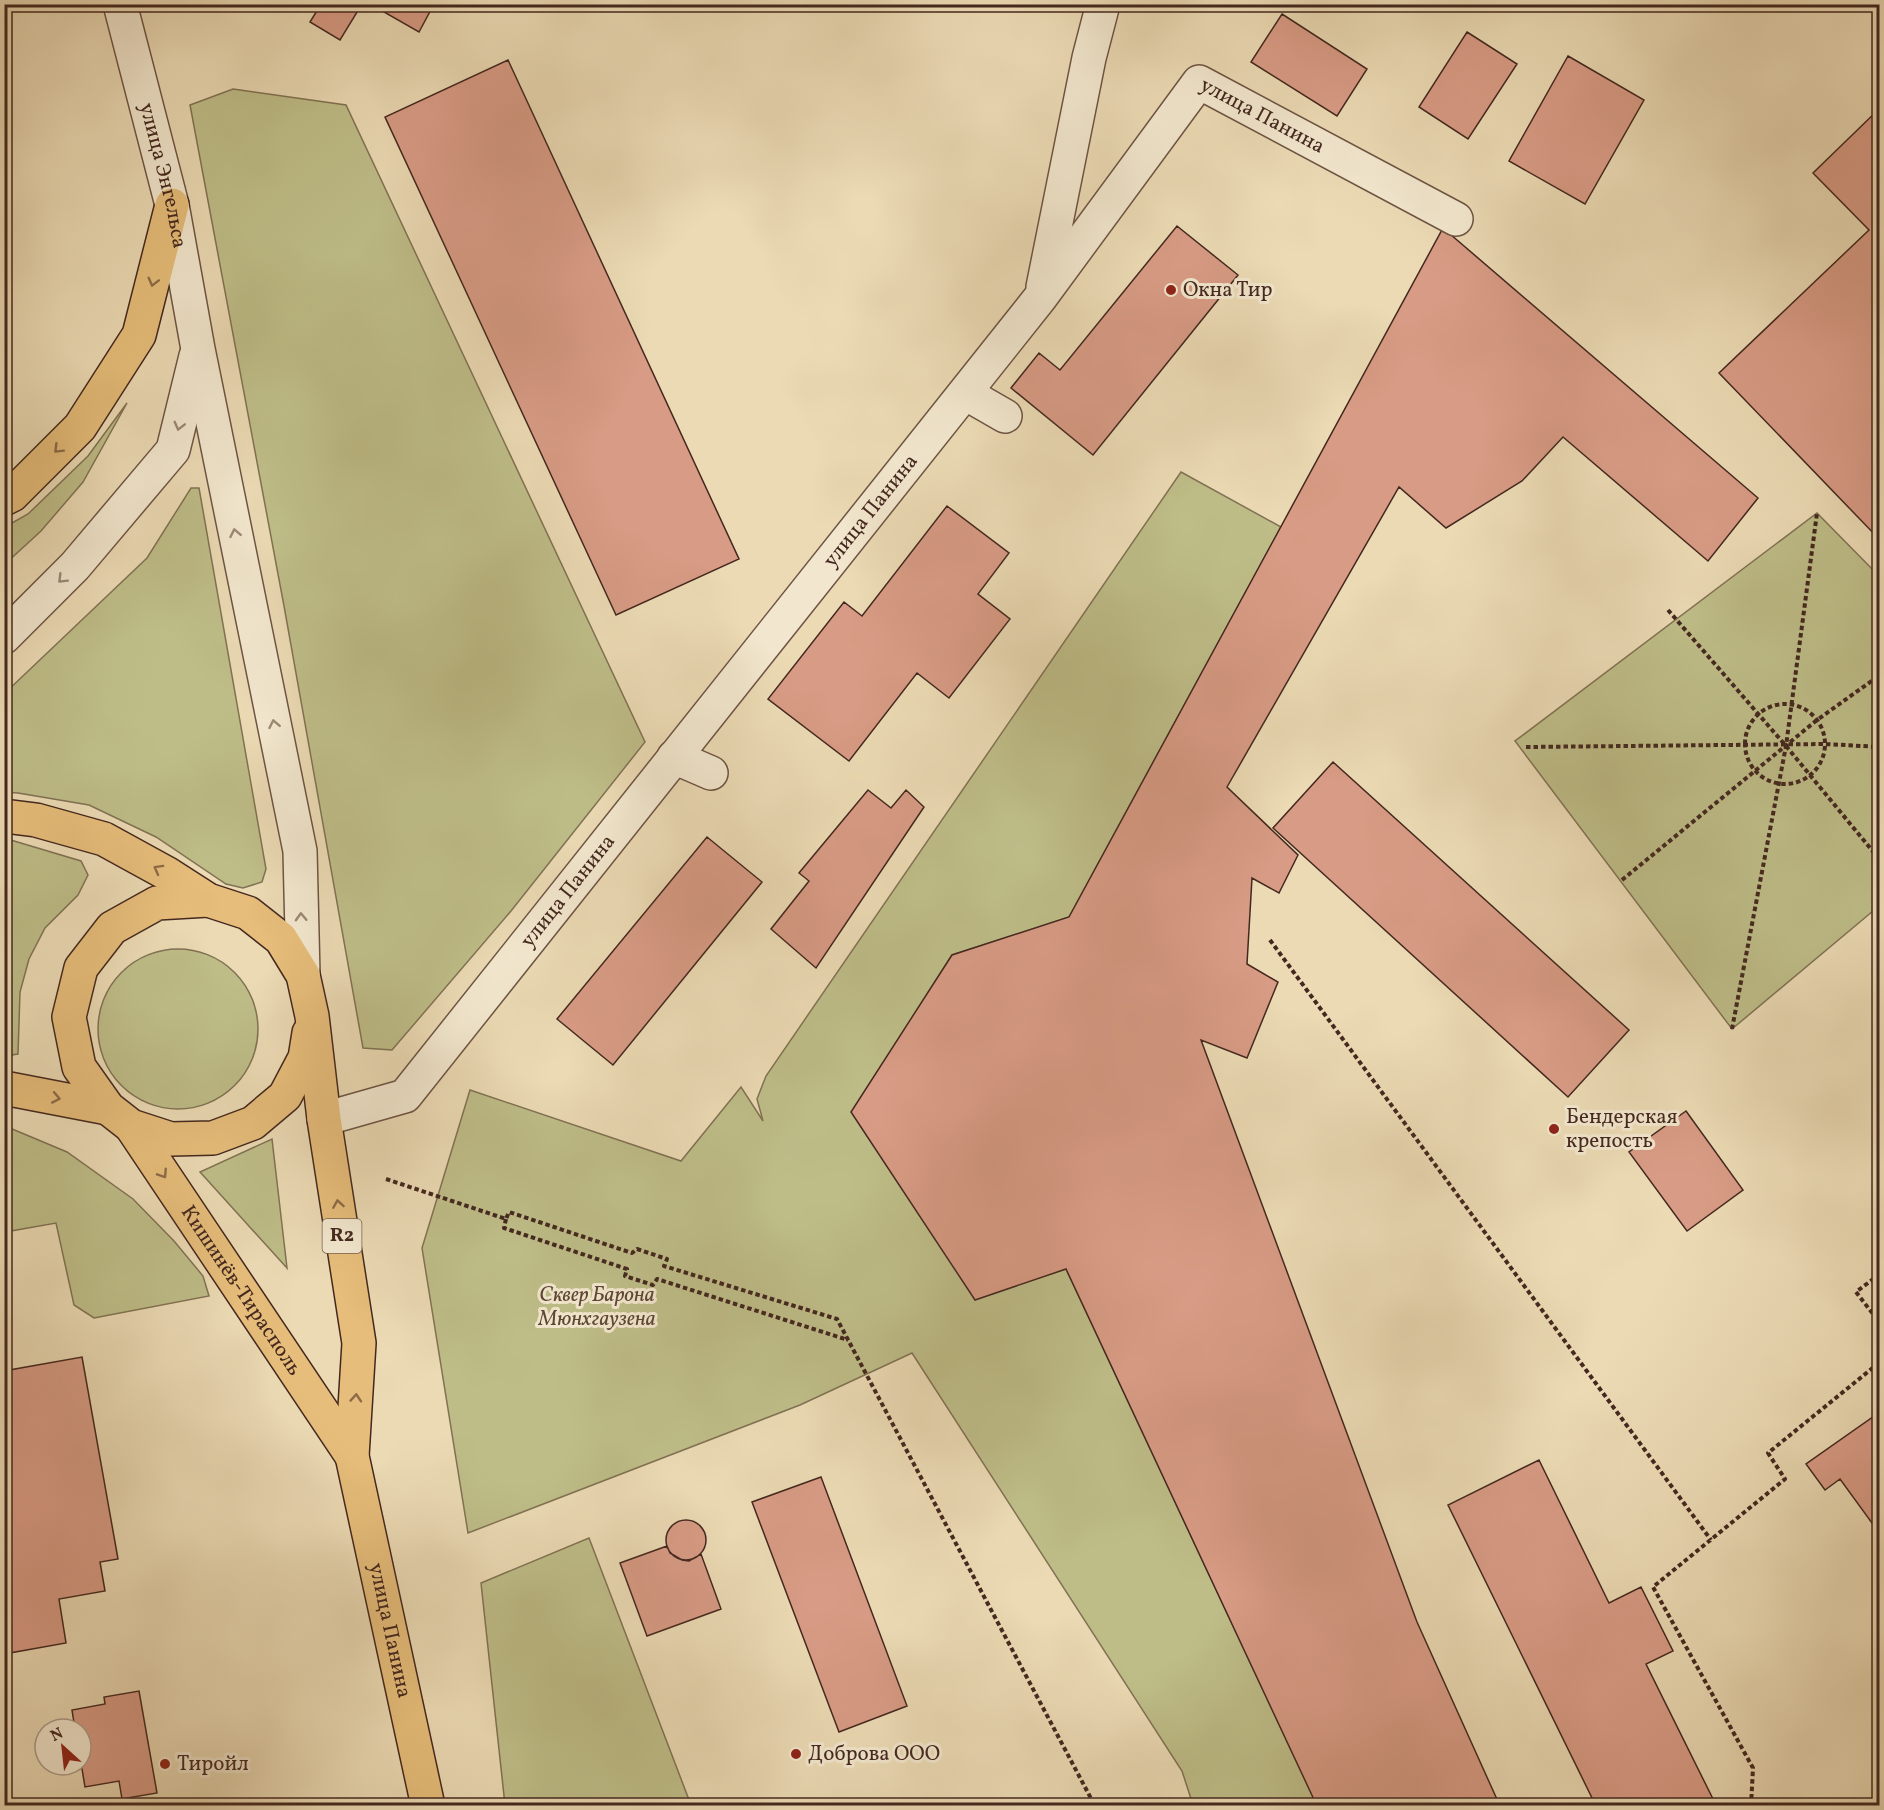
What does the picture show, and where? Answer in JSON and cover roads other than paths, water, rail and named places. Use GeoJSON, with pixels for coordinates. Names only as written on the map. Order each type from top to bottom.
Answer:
{"type":"FeatureCollection","features":[{"type":"Feature","properties":{"kind":"main road"},"geometry":{"type":"LineString","coordinates":[[4,499],[12,495],[80,427],[139,335],[172,205]]}},
{"type":"Feature","properties":{"kind":"main road","name":"R2"},"geometry":{"type":"LineString","coordinates":[[4,816],[36,820],[104,839],[166,873],[208,900],[248,913],[281,939],[303,975],[312,1016],[324,1119],[359,1343],[352,1456]]}},
{"type":"Feature","properties":{"kind":"main road","name":"Кишинёв-Тирасполь"},"geometry":{"type":"LineString","coordinates":[[208,900],[157,903],[112,928],[81,968],[69,1017],[79,1067],[119,1117],[352,1456]]}},
{"type":"Feature","properties":{"kind":"main road"},"geometry":{"type":"LineString","coordinates":[[4,1088],[119,1117],[171,1139],[213,1138],[253,1123],[285,1096],[305,1058],[312,1016]]}},
{"type":"Feature","properties":{"kind":"main road","name":"улица Панина"},"geometry":{"type":"LineString","coordinates":[[352,1456],[428,1806]]}},
{"type":"Feature","properties":{"kind":"street","name":"улица Энгельса"},"geometry":{"type":"LineString","coordinates":[[120,4],[172,205],[198,349],[300,851],[303,975]]}},
{"type":"Feature","properties":{"kind":"street"},"geometry":{"type":"LineString","coordinates":[[1040,298],[1089,58],[1103,4]]}},
{"type":"Feature","properties":{"kind":"street","name":"улица Панина"},"geometry":{"type":"LineString","coordinates":[[324,1119],[405,1096],[1040,298],[1199,82],[1456,219]]}},
{"type":"Feature","properties":{"kind":"street"},"geometry":{"type":"LineString","coordinates":[[4,637],[75,566],[173,450],[198,349]]}},
{"type":"Feature","properties":{"kind":"street"},"geometry":{"type":"LineString","coordinates":[[965,393],[1005,416]]}},
{"type":"Feature","properties":{"kind":"street"},"geometry":{"type":"LineString","coordinates":[[674,758],[711,773]]}},
{"type":"Feature","properties":{"kind":"place","name":"Окна Тир"},"geometry":{"type":"Point","coordinates":[1171,290]}},
{"type":"Feature","properties":{"kind":"place","name":"Бендерская крепость"},"geometry":{"type":"Point","coordinates":[1554,1129]}},
{"type":"Feature","properties":{"kind":"place","name":"Доброва ООО"},"geometry":{"type":"Point","coordinates":[796,1754]}},
{"type":"Feature","properties":{"kind":"place","name":"Тиройл"},"geometry":{"type":"Point","coordinates":[165,1764]}},
{"type":"Feature","properties":{"kind":"park label","name":"Сквер Барона Мюнхгаузена"},"geometry":{"type":"Point","coordinates":[597,1307]}}]}
